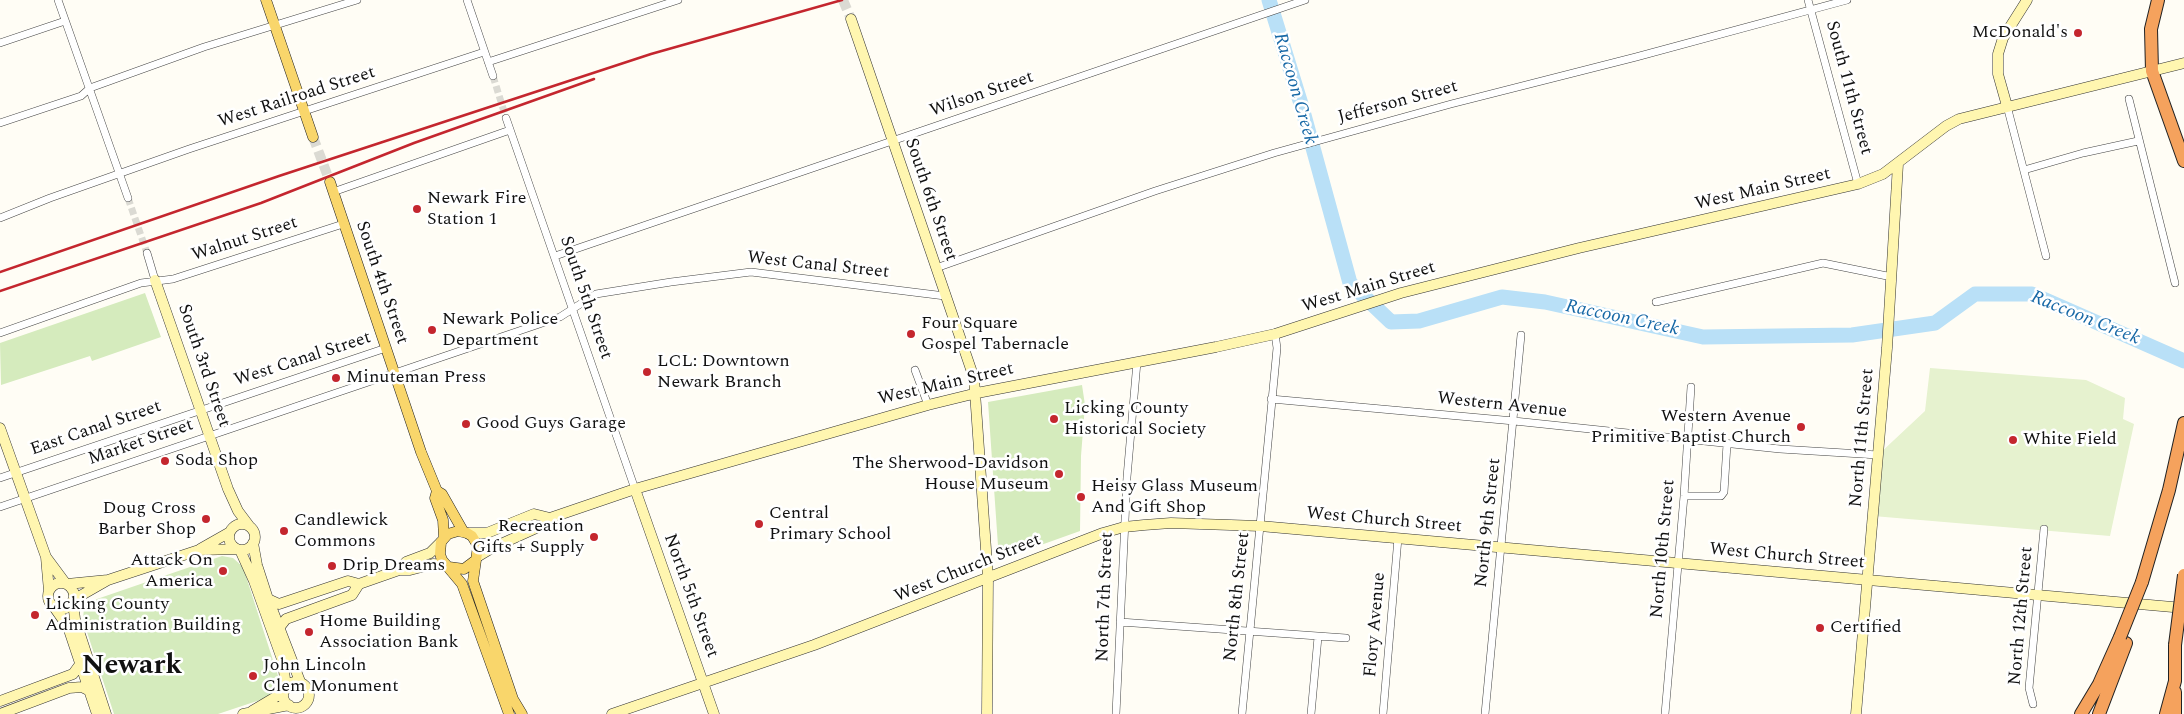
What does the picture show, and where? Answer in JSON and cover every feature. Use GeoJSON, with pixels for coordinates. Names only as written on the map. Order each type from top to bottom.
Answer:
{"type":"FeatureCollection","features":[{"type":"Feature","properties":{"kind":"highway"},"geometry":{"type":"LineString","coordinates":[[2158,0],[2151,29],[2152,71],[2184,161]]}},
{"type":"Feature","properties":{"kind":"highway"},"geometry":{"type":"LineString","coordinates":[[2099,714],[2144,577],[2169,490],[2183,426]]}},
{"type":"Feature","properties":{"kind":"highway"},"geometry":{"type":"LineString","coordinates":[[2175,714],[2175,645],[2184,576]]}},
{"type":"Feature","properties":{"kind":"highway"},"geometry":{"type":"LineString","coordinates":[[2082,714],[2124,638]]}},
{"type":"Feature","properties":{"kind":"highway"},"geometry":{"type":"LineString","coordinates":[[2166,714],[2175,682]]}},
{"type":"Feature","properties":{"kind":"main road"},"geometry":{"type":"LineString","coordinates":[[266,0],[313,137]]}},
{"type":"Feature","properties":{"kind":"main road","name":"South 4th Street"},"geometry":{"type":"LineString","coordinates":[[332,187],[343,224],[437,491],[435,498],[443,520],[442,540]]}},
{"type":"Feature","properties":{"kind":"main road"},"geometry":{"type":"LineString","coordinates":[[437,491],[442,494],[465,532],[472,536],[478,546],[473,581],[513,699],[522,714]]}},
{"type":"Feature","properties":{"kind":"main road"},"geometry":{"type":"LineString","coordinates":[[465,532],[452,532],[442,540],[440,554],[462,584],[509,714]]}},
{"type":"Feature","properties":{"kind":"main road"},"geometry":{"type":"LineString","coordinates":[[447,566],[464,569],[476,559]]}},
{"type":"Feature","properties":{"kind":"street"},"geometry":{"type":"LineString","coordinates":[[58,0],[128,198]]}},
{"type":"Feature","properties":{"kind":"street"},"geometry":{"type":"LineString","coordinates":[[0,123],[81,96],[90,88],[274,24],[357,0]]}},
{"type":"Feature","properties":{"kind":"street"},"geometry":{"type":"LineString","coordinates":[[467,0],[492,76]]}},
{"type":"Feature","properties":{"kind":"street"},"geometry":{"type":"LineString","coordinates":[[488,62],[678,0]]}},
{"type":"Feature","properties":{"kind":"street","name":"South 11th Street"},"geometry":{"type":"LineString","coordinates":[[1808,0],[1858,184]]}},
{"type":"Feature","properties":{"kind":"street","name":"Jefferson Street"},"geometry":{"type":"LineString","coordinates":[[936,268],[1155,191],[1274,153],[1847,0]]}},
{"type":"Feature","properties":{"kind":"street"},"geometry":{"type":"LineString","coordinates":[[2027,0],[2003,38],[1998,54],[1998,74],[2046,256]]}},
{"type":"Feature","properties":{"kind":"street","name":"Wilson Street"},"geometry":{"type":"LineString","coordinates":[[555,256],[893,142],[1300,1]]}},
{"type":"Feature","properties":{"kind":"street","name":"South 6th Street"},"geometry":{"type":"LineString","coordinates":[[851,19],[974,378],[988,578],[987,714]]}},
{"type":"Feature","properties":{"kind":"street"},"geometry":{"type":"LineString","coordinates":[[0,43],[65,21]]}},
{"type":"Feature","properties":{"kind":"street","name":"West Railroad Street"},"geometry":{"type":"LineString","coordinates":[[0,218],[50,198],[120,175],[189,149],[484,52]]}},
{"type":"Feature","properties":{"kind":"street","name":"West Main Street"},"geometry":{"type":"LineString","coordinates":[[550,518],[635,490],[976,392],[1275,334],[1401,293],[1579,248],[1858,184],[1883,174],[1946,126],[1959,119],[2184,63]]}},
{"type":"Feature","properties":{"kind":"street"},"geometry":{"type":"LineString","coordinates":[[2129,98],[2138,141],[2162,227],[2175,283]]}},
{"type":"Feature","properties":{"kind":"street","name":"South 5th Street"},"geometry":{"type":"LineString","coordinates":[[506,118],[635,490]]}},
{"type":"Feature","properties":{"kind":"street"},"geometry":{"type":"LineString","coordinates":[[332,187],[510,130]]}},
{"type":"Feature","properties":{"kind":"street"},"geometry":{"type":"LineString","coordinates":[[2024,170],[2083,153],[2138,141]]}},
{"type":"Feature","properties":{"kind":"street","name":"North 11th Street"},"geometry":{"type":"LineString","coordinates":[[1856,714],[1887,348],[1898,164]]}},
{"type":"Feature","properties":{"kind":"street","name":"Walnut Street"},"geometry":{"type":"LineString","coordinates":[[0,333],[155,280],[172,279],[343,224]]}},
{"type":"Feature","properties":{"kind":"street","name":"South 3rd Street"},"geometry":{"type":"LineString","coordinates":[[147,253],[228,489],[238,511],[250,527]]}},
{"type":"Feature","properties":{"kind":"street"},"geometry":{"type":"LineString","coordinates":[[1656,302],[1822,264],[1892,278]]}},
{"type":"Feature","properties":{"kind":"street","name":"West Canal Street"},"geometry":{"type":"LineString","coordinates":[[573,308],[596,294],[751,272],[945,296]]}},
{"type":"Feature","properties":{"kind":"street","name":"Market Street"},"geometry":{"type":"LineString","coordinates":[[0,507],[560,317],[573,308]]}},
{"type":"Feature","properties":{"kind":"street","name":"North 8th Street"},"geometry":{"type":"LineString","coordinates":[[1242,714],[1277,348],[1275,334]]}},
{"type":"Feature","properties":{"kind":"street","name":"North 9th Street"},"geometry":{"type":"LineString","coordinates":[[1486,714],[1521,336]]}},
{"type":"Feature","properties":{"kind":"street","name":"West Canal Street"},"geometry":{"type":"LineString","coordinates":[[201,410],[386,348]]}},
{"type":"Feature","properties":{"kind":"street","name":"North 7th Street"},"geometry":{"type":"LineString","coordinates":[[1116,714],[1124,527],[1137,362]]}},
{"type":"Feature","properties":{"kind":"street"},"geometry":{"type":"LineString","coordinates":[[915,370],[928,405]]}},
{"type":"Feature","properties":{"kind":"street","name":"North 10th Street"},"geometry":{"type":"LineString","coordinates":[[1665,714],[1684,496],[1691,387]]}},
{"type":"Feature","properties":{"kind":"street","name":"Western Avenue"},"geometry":{"type":"LineString","coordinates":[[1271,399],[1514,421],[1688,441],[1878,455]]}},
{"type":"Feature","properties":{"kind":"street","name":"East Canal Street"},"geometry":{"type":"LineString","coordinates":[[0,478],[201,410]]}},
{"type":"Feature","properties":{"kind":"street"},"geometry":{"type":"LineString","coordinates":[[0,428],[46,557],[48,598],[58,611],[81,663],[97,714]]}},
{"type":"Feature","properties":{"kind":"street"},"geometry":{"type":"LineString","coordinates":[[1684,496],[1721,496],[1724,492],[1727,444]]}},
{"type":"Feature","properties":{"kind":"street","name":"South 3rd Street"},"geometry":{"type":"LineString","coordinates":[[228,489],[231,529]]}},
{"type":"Feature","properties":{"kind":"street","name":"North 5th Street"},"geometry":{"type":"LineString","coordinates":[[635,490],[714,714]]}},
{"type":"Feature","properties":{"kind":"street"},"geometry":{"type":"LineString","coordinates":[[465,532],[488,532],[534,514],[550,518]]}},
{"type":"Feature","properties":{"kind":"street"},"geometry":{"type":"LineString","coordinates":[[476,559],[492,548],[543,525],[550,518]]}},
{"type":"Feature","properties":{"kind":"street","name":"West Church Street"},"geometry":{"type":"LineString","coordinates":[[612,714],[814,646],[1124,527],[1171,523],[1260,526],[2184,608]]}},
{"type":"Feature","properties":{"kind":"street"},"geometry":{"type":"LineString","coordinates":[[49,591],[56,584],[108,580],[199,550],[240,524],[250,527],[254,535],[253,544],[256,565],[271,608],[302,684],[307,689],[310,714]]}},
{"type":"Feature","properties":{"kind":"street"},"geometry":{"type":"LineString","coordinates":[[231,529],[229,541],[238,549],[254,581],[271,608],[283,662],[284,699],[293,709]]}},
{"type":"Feature","properties":{"kind":"street","name":"North 12th Street"},"geometry":{"type":"LineString","coordinates":[[2033,704],[2029,688],[2044,529]]}},
{"type":"Feature","properties":{"kind":"street","name":"Flory Avenue"},"geometry":{"type":"LineString","coordinates":[[1383,714],[1398,538]]}},
{"type":"Feature","properties":{"kind":"street"},"geometry":{"type":"LineString","coordinates":[[399,570],[406,562],[430,553],[442,540]]}},
{"type":"Feature","properties":{"kind":"street"},"geometry":{"type":"LineString","coordinates":[[199,550],[249,548],[253,544]]}},
{"type":"Feature","properties":{"kind":"street"},"geometry":{"type":"LineString","coordinates":[[46,557],[66,584],[73,590],[73,604],[106,714]]}},
{"type":"Feature","properties":{"kind":"street"},"geometry":{"type":"LineString","coordinates":[[271,608],[348,581],[359,584],[399,570],[410,570],[433,564],[447,566]]}},
{"type":"Feature","properties":{"kind":"street"},"geometry":{"type":"LineString","coordinates":[[58,611],[73,604],[108,580]]}},
{"type":"Feature","properties":{"kind":"street"},"geometry":{"type":"LineString","coordinates":[[279,628],[286,618],[352,595],[359,584]]}},
{"type":"Feature","properties":{"kind":"street"},"geometry":{"type":"LineString","coordinates":[[1120,622],[1346,638]]}},
{"type":"Feature","properties":{"kind":"street"},"geometry":{"type":"LineString","coordinates":[[1311,714],[1318,637]]}},
{"type":"Feature","properties":{"kind":"street"},"geometry":{"type":"LineString","coordinates":[[0,701],[73,674],[81,663]]}},
{"type":"Feature","properties":{"kind":"street"},"geometry":{"type":"LineString","coordinates":[[247,713],[294,683],[302,684]]}},
{"type":"Feature","properties":{"kind":"street"},"geometry":{"type":"LineString","coordinates":[[0,714],[69,688],[82,687],[90,691]]}},
{"type":"Feature","properties":{"kind":"street"},"geometry":{"type":"LineString","coordinates":[[247,713],[293,709],[301,707],[308,700]]}},
{"type":"Feature","properties":{"kind":"green space"},"geometry":{"type":"Polygon","coordinates":[[[145,293],[161,337],[92,361],[90,356],[1,385],[0,343],[145,293]]]}},
{"type":"Feature","properties":{"kind":"green space","name":"White Field"},"geometry":{"type":"Polygon","coordinates":[[[1930,368],[2086,380],[2125,398],[2123,419],[2134,424],[2110,536],[1873,516],[1878,455],[1925,411],[1930,368]]]}},
{"type":"Feature","properties":{"kind":"green space"},"geometry":{"type":"Polygon","coordinates":[[[1082,385],[1085,405],[1081,456],[1080,531],[999,560],[988,402],[1082,385]]]}},
{"type":"Feature","properties":{"kind":"green space"},"geometry":{"type":"Polygon","coordinates":[[[222,556],[233,558],[243,567],[279,679],[276,688],[269,697],[218,714],[114,714],[83,620],[84,607],[97,599],[222,556]]]}},
{"type":"Feature","properties":{"kind":"waterway","name":"Raccoon Creek"},"geometry":{"type":"LineString","coordinates":[[1269,0],[1301,104],[1350,283],[1391,322],[1419,321],[1502,297],[1545,302],[1703,337],[1852,335],[1935,323],[1975,294],[2032,294],[2184,361]]}},
{"type":"Feature","properties":{"kind":"tunnel"},"geometry":{"type":"LineString","coordinates":[[843,0],[851,19]]}},
{"type":"Feature","properties":{"kind":"tunnel"},"geometry":{"type":"LineString","coordinates":[[493,76],[506,118]]}},
{"type":"Feature","properties":{"kind":"tunnel"},"geometry":{"type":"LineString","coordinates":[[313,137],[330,182]]}},
{"type":"Feature","properties":{"kind":"tunnel"},"geometry":{"type":"LineString","coordinates":[[128,198],[147,253]]}},
{"type":"Feature","properties":{"kind":"railway"},"geometry":{"type":"LineString","coordinates":[[0,272],[279,176],[651,54],[842,0]]}},
{"type":"Feature","properties":{"kind":"railway"},"geometry":{"type":"LineString","coordinates":[[0,291],[261,203],[414,143],[594,79]]}},
{"type":"Feature","properties":{"kind":"place","name":"McDonald's"},"geometry":{"type":"Point","coordinates":[2078,33]}},
{"type":"Feature","properties":{"kind":"place","name":"Newark Fire Station 1"},"geometry":{"type":"Point","coordinates":[417,209]}},
{"type":"Feature","properties":{"kind":"place","name":"Newark Police Department"},"geometry":{"type":"Point","coordinates":[432,330]}},
{"type":"Feature","properties":{"kind":"place","name":"Four Square Gospel Tabernacle"},"geometry":{"type":"Point","coordinates":[911,334]}},
{"type":"Feature","properties":{"kind":"place","name":"LCL: Downtown Newark Branch"},"geometry":{"type":"Point","coordinates":[647,372]}},
{"type":"Feature","properties":{"kind":"place","name":"Minuteman Press"},"geometry":{"type":"Point","coordinates":[336,378]}},
{"type":"Feature","properties":{"kind":"place","name":"Licking County Historical Society"},"geometry":{"type":"Point","coordinates":[1054,419]}},
{"type":"Feature","properties":{"kind":"place","name":"Good Guys Garage"},"geometry":{"type":"Point","coordinates":[466,424]}},
{"type":"Feature","properties":{"kind":"place","name":"Western Avenue Primitive Baptist Church"},"geometry":{"type":"Point","coordinates":[1801,427]}},
{"type":"Feature","properties":{"kind":"place","name":"White Field"},"geometry":{"type":"Point","coordinates":[2013,440]}},
{"type":"Feature","properties":{"kind":"place","name":"Soda Shop"},"geometry":{"type":"Point","coordinates":[165,461]}},
{"type":"Feature","properties":{"kind":"place","name":"The Sherwood-Davidson House Museum"},"geometry":{"type":"Point","coordinates":[1059,474]}},
{"type":"Feature","properties":{"kind":"place","name":"Heisy Glass Museum And Gift Shop"},"geometry":{"type":"Point","coordinates":[1081,497]}},
{"type":"Feature","properties":{"kind":"place","name":"Doug Cross Barber Shop"},"geometry":{"type":"Point","coordinates":[206,519]}},
{"type":"Feature","properties":{"kind":"place","name":"Central Primary School"},"geometry":{"type":"Point","coordinates":[759,524]}},
{"type":"Feature","properties":{"kind":"place","name":"Candlewick Commons"},"geometry":{"type":"Point","coordinates":[284,531]}},
{"type":"Feature","properties":{"kind":"place","name":"Recreation Gifts + Supply"},"geometry":{"type":"Point","coordinates":[594,537]}},
{"type":"Feature","properties":{"kind":"place","name":"Drip Dreams"},"geometry":{"type":"Point","coordinates":[332,566]}},
{"type":"Feature","properties":{"kind":"place","name":"Attack On America"},"geometry":{"type":"Point","coordinates":[223,571]}},
{"type":"Feature","properties":{"kind":"place","name":"Licking County Administration Building"},"geometry":{"type":"Point","coordinates":[35,615]}},
{"type":"Feature","properties":{"kind":"place","name":"Certified"},"geometry":{"type":"Point","coordinates":[1820,628]}},
{"type":"Feature","properties":{"kind":"place","name":"Home Building Association Bank"},"geometry":{"type":"Point","coordinates":[309,632]}},
{"type":"Feature","properties":{"kind":"place","name":"John Lincoln Clem Monument"},"geometry":{"type":"Point","coordinates":[253,676]}},
{"type":"Feature","properties":{"kind":"district","name":"Newark"},"geometry":{"type":"Point","coordinates":[132,668]}}]}
